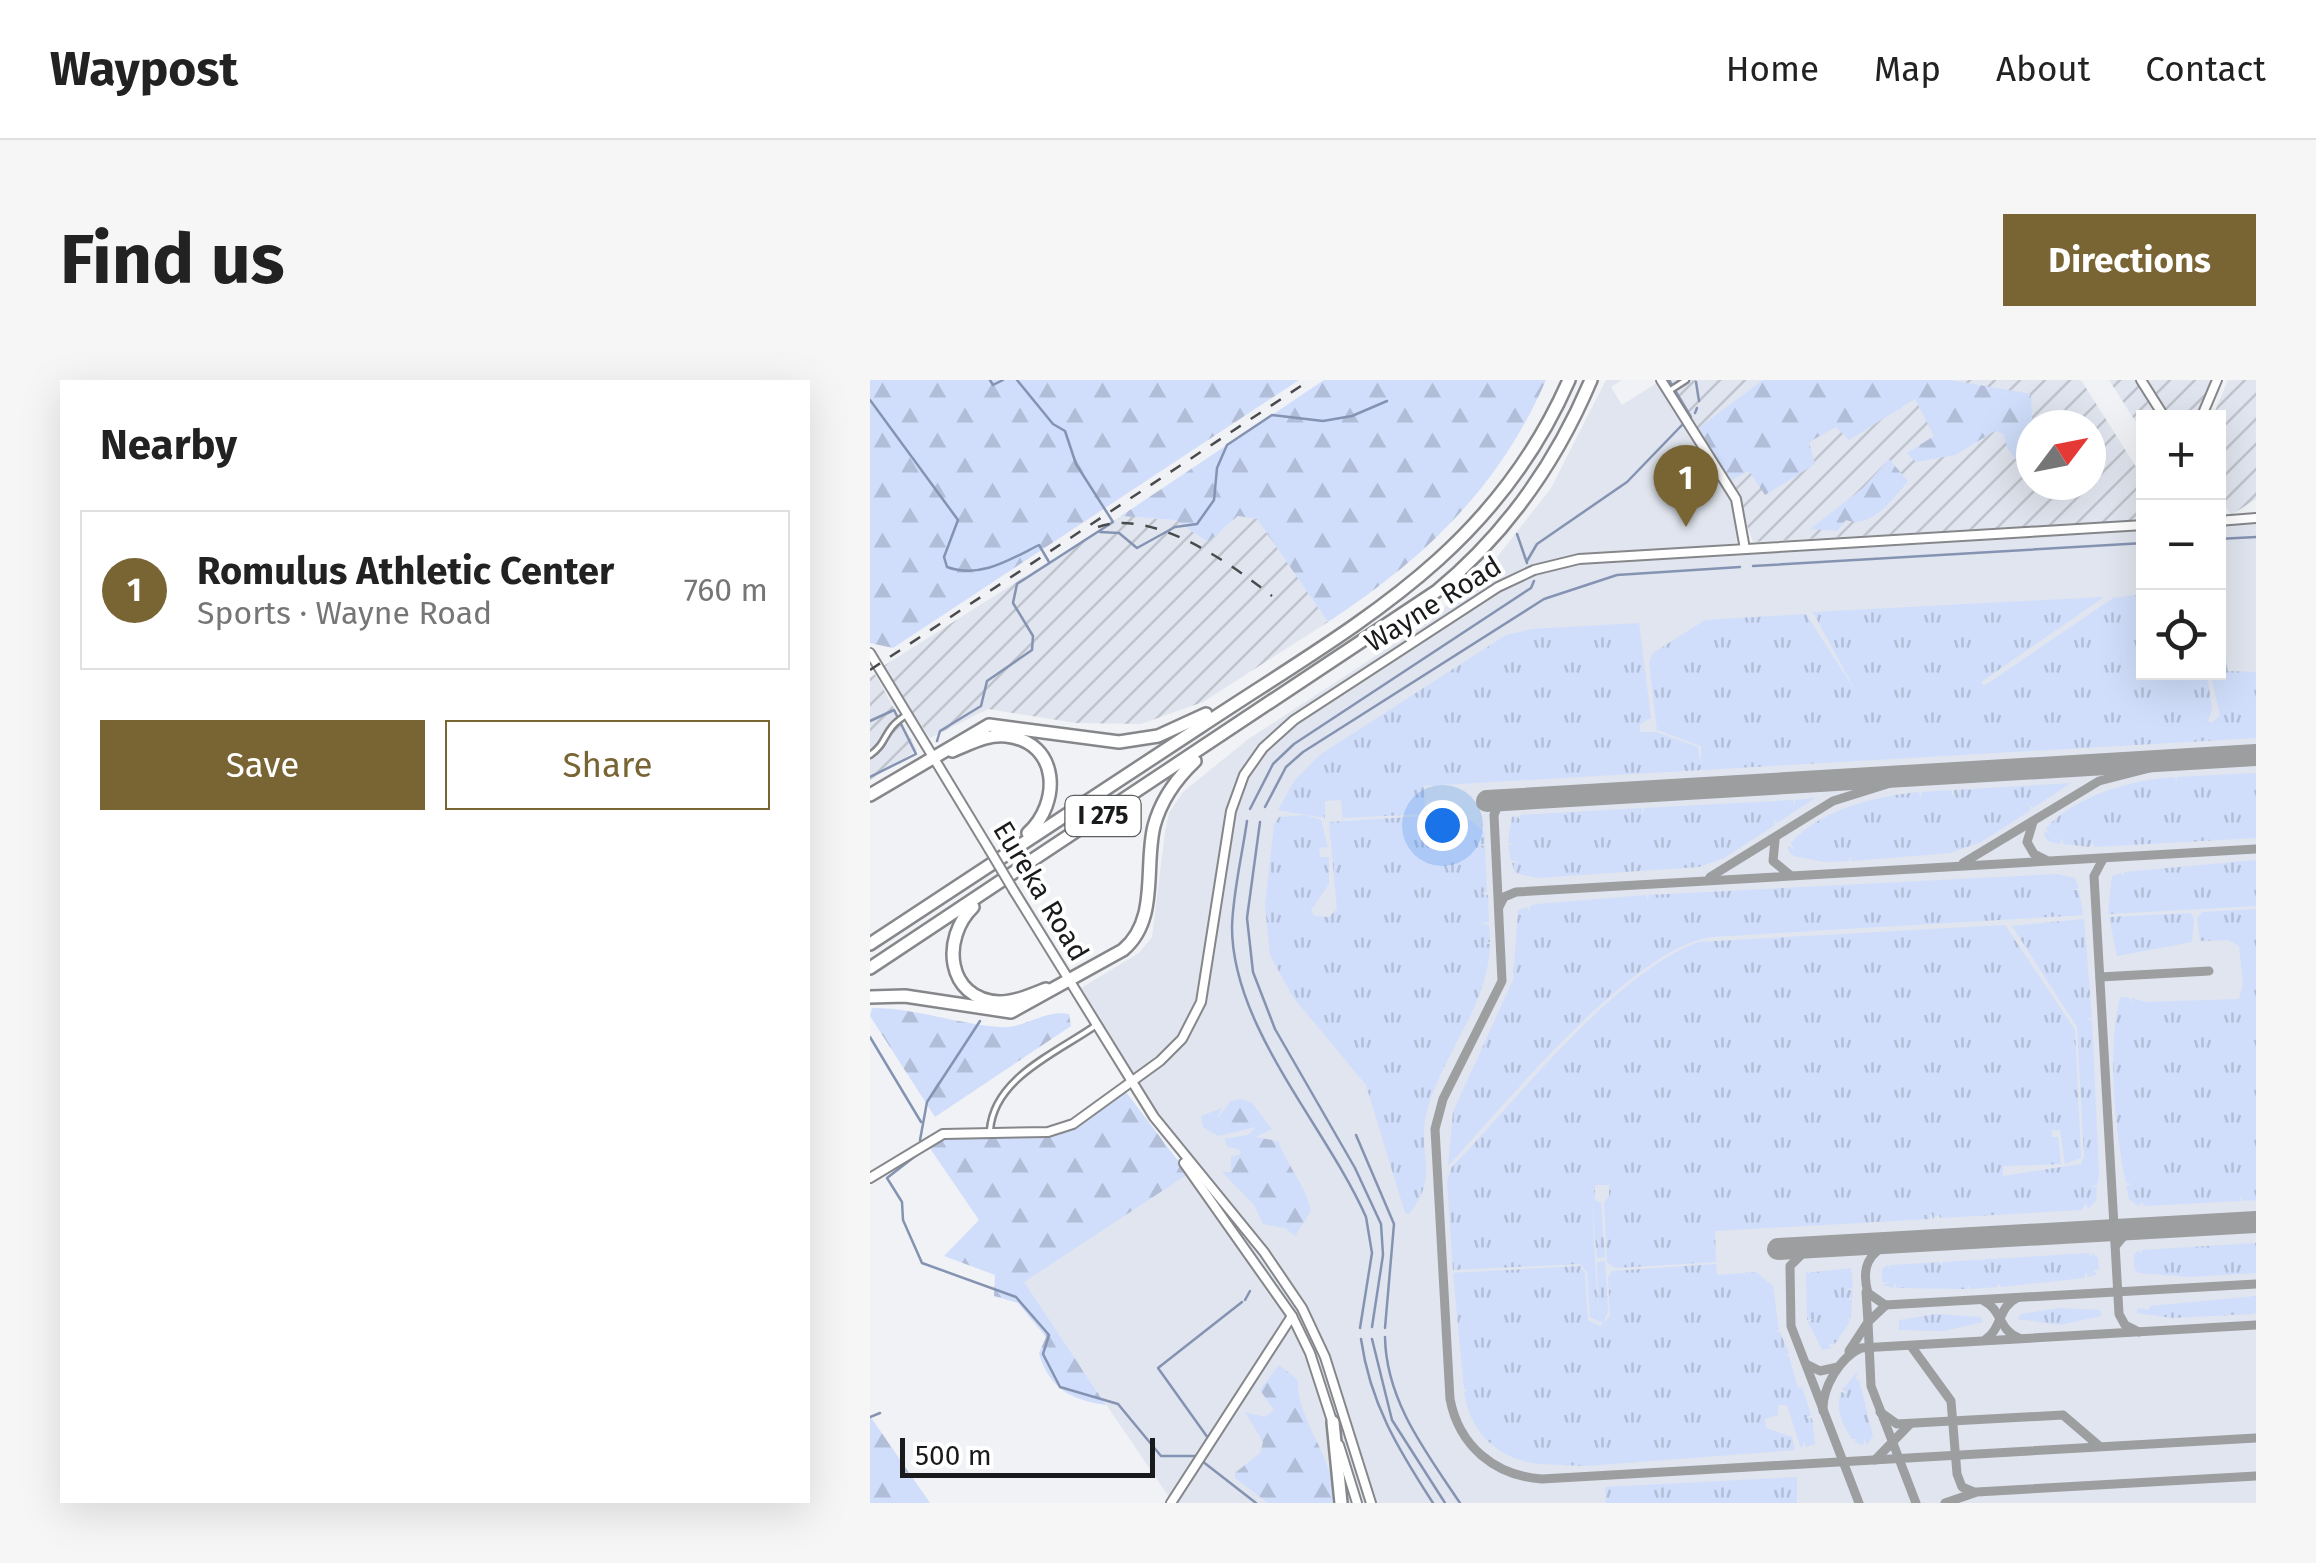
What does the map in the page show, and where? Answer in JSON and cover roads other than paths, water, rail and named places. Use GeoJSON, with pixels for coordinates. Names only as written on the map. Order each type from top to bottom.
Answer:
{"type":"FeatureCollection","features":[{"type":"Feature","properties":{"kind":"highway","name":"I 275"},"geometry":{"type":"LineString","coordinates":[[870,944],[1426,574],[1476,526],[1528,459],[1568,380]]}},
{"type":"Feature","properties":{"kind":"highway","name":"I 275"},"geometry":{"type":"LineString","coordinates":[[870,968],[1420,605],[1492,539],[1546,470],[1591,380]]}},
{"type":"Feature","properties":{"kind":"highway"},"geometry":{"type":"LineString","coordinates":[[870,796],[976,730],[995,724],[1098,742],[1158,736],[1201,718],[1322,646]]}},
{"type":"Feature","properties":{"kind":"highway"},"geometry":{"type":"LineString","coordinates":[[870,997],[905,996],[1004,1012],[1026,1007],[1122,950],[1140,930],[1154,827],[1164,801],[1184,772],[1335,662]]}},
{"type":"Feature","properties":{"kind":"highway"},"geometry":{"type":"LineString","coordinates":[[934,756],[986,737],[1017,738],[1040,753],[1052,790],[1039,823],[939,898]]}},
{"type":"Feature","properties":{"kind":"highway"},"geometry":{"type":"LineString","coordinates":[[1064,842],[966,914],[956,928],[951,954],[960,979],[988,1000],[1018,999],[1068,981]]}},
{"type":"Feature","properties":{"kind":"highway"},"geometry":{"type":"LineString","coordinates":[[1333,1422],[1341,1503]]}},
{"type":"Feature","properties":{"kind":"main road"},"geometry":{"type":"LineString","coordinates":[[1661,380],[1736,499],[1745,549]]}},
{"type":"Feature","properties":{"kind":"main road"},"geometry":{"type":"LineString","coordinates":[[2141,380],[2160,410]]}},
{"type":"Feature","properties":{"kind":"main road"},"geometry":{"type":"LineString","coordinates":[[2205,410],[2217,380]]}},
{"type":"Feature","properties":{"kind":"main road"},"geometry":{"type":"LineString","coordinates":[[2226,520],[2256,518]]}},
{"type":"Feature","properties":{"kind":"main road","name":"Wayne Road"},"geometry":{"type":"LineString","coordinates":[[870,1178],[943,1134],[1048,1132],[1074,1124],[1171,1051],[1197,1013],[1207,980],[1233,802],[1248,768],[1274,736],[1486,594],[1534,570],[1578,558],[2136,525]]}},
{"type":"Feature","properties":{"kind":"main road","name":"Eureka Road"},"geometry":{"type":"LineString","coordinates":[[870,653],[1132,1084],[1292,1316],[1321,1386],[1357,1503]]}},
{"type":"Feature","properties":{"kind":"main road","name":"Eureka Road"},"geometry":{"type":"LineString","coordinates":[[1178,1150],[1264,1252],[1309,1321],[1334,1382],[1371,1503]]}},
{"type":"Feature","properties":{"kind":"main road"},"geometry":{"type":"LineString","coordinates":[[1252,1258],[1254,1251],[1264,1252]]}},
{"type":"Feature","properties":{"kind":"main road"},"geometry":{"type":"LineString","coordinates":[[1171,1503],[1292,1316]]}},
{"type":"Feature","properties":{"kind":"main road"},"geometry":{"type":"LineString","coordinates":[[1321,1386],[1329,1390],[1334,1382]]}},
{"type":"Feature","properties":{"kind":"street"},"geometry":{"type":"LineString","coordinates":[[1668,391],[1686,380]]}},
{"type":"Feature","properties":{"kind":"street"},"geometry":{"type":"LineString","coordinates":[[870,754],[883,744],[887,728],[908,714]]}},
{"type":"Feature","properties":{"kind":"street"},"geometry":{"type":"LineString","coordinates":[[990,1131],[994,1108],[1006,1088],[1096,1026]]}},
{"type":"Feature","properties":{"kind":"waterway"},"geometry":{"type":"LineString","coordinates":[[990,380],[993,385],[1003,380]]}},
{"type":"Feature","properties":{"kind":"waterway"},"geometry":{"type":"LineString","coordinates":[[937,741],[940,731],[981,706],[987,681],[1032,650],[1033,636],[1013,603],[1017,584],[1113,522],[1076,464],[1065,431],[1053,424],[1017,380]]}},
{"type":"Feature","properties":{"kind":"waterway"},"geometry":{"type":"LineString","coordinates":[[1669,380],[1672,385]]}},
{"type":"Feature","properties":{"kind":"waterway"},"geometry":{"type":"LineString","coordinates":[[1696,382],[1699,401]]}},
{"type":"Feature","properties":{"kind":"waterway"},"geometry":{"type":"LineString","coordinates":[[1676,392],[1691,417]]}},
{"type":"Feature","properties":{"kind":"waterway"},"geometry":{"type":"LineString","coordinates":[[870,400],[958,520],[944,557],[947,567],[983,569],[1039,545],[1049,562]]}},
{"type":"Feature","properties":{"kind":"waterway"},"geometry":{"type":"LineString","coordinates":[[1100,532],[1119,533],[1137,548],[1175,527],[1197,524],[1214,500],[1217,468],[1227,445],[1272,415],[1323,421],[1352,416],[1387,401]]}},
{"type":"Feature","properties":{"kind":"waterway"},"geometry":{"type":"LineString","coordinates":[[1695,413],[1697,408]]}},
{"type":"Feature","properties":{"kind":"waterway"},"geometry":{"type":"LineString","coordinates":[[1527,561],[1537,544],[1627,482],[1683,424]]}},
{"type":"Feature","properties":{"kind":"waterway"},"geometry":{"type":"LineString","coordinates":[[1517,534],[1527,563]]}},
{"type":"Feature","properties":{"kind":"waterway"},"geometry":{"type":"LineString","coordinates":[[2226,539],[2256,537]]}},
{"type":"Feature","properties":{"kind":"waterway"},"geometry":{"type":"LineString","coordinates":[[1753,566],[2136,543]]}},
{"type":"Feature","properties":{"kind":"waterway"},"geometry":{"type":"LineString","coordinates":[[1265,807],[1286,767],[1303,752],[1544,599],[1617,575],[1740,567]]}},
{"type":"Feature","properties":{"kind":"waterway"},"geometry":{"type":"LineString","coordinates":[[1250,809],[1273,764],[1294,744],[1531,588],[1534,581]]}},
{"type":"Feature","properties":{"kind":"waterway"},"geometry":{"type":"LineString","coordinates":[[870,721],[894,710],[916,754],[870,777]]}},
{"type":"Feature","properties":{"kind":"waterway"},"geometry":{"type":"LineString","coordinates":[[1247,821],[1232,927],[1236,965],[1264,1040],[1366,1217],[1372,1253],[1360,1328]]}},
{"type":"Feature","properties":{"kind":"waterway"},"geometry":{"type":"LineString","coordinates":[[1260,822],[1247,918],[1253,972],[1275,1029],[1355,1168],[1381,1224],[1383,1255],[1372,1327]]}},
{"type":"Feature","properties":{"kind":"waterway"},"geometry":{"type":"LineString","coordinates":[[920,1140],[927,1102],[980,1021]]}},
{"type":"Feature","properties":{"kind":"waterway"},"geometry":{"type":"LineString","coordinates":[[870,1037],[921,1122]]}},
{"type":"Feature","properties":{"kind":"waterway"},"geometry":{"type":"LineString","coordinates":[[1356,1135],[1394,1224],[1385,1328]]}},
{"type":"Feature","properties":{"kind":"waterway"},"geometry":{"type":"LineString","coordinates":[[918,1154],[887,1178],[902,1202],[903,1220],[922,1263],[1016,1297],[1049,1335],[1043,1354],[1060,1387],[1118,1404],[1161,1456],[1196,1456]]}},
{"type":"Feature","properties":{"kind":"waterway"},"geometry":{"type":"LineString","coordinates":[[1245,1300],[1250,1291]]}},
{"type":"Feature","properties":{"kind":"waterway"},"geometry":{"type":"LineString","coordinates":[[1197,1455],[1208,1438],[1158,1368],[1242,1302]]}},
{"type":"Feature","properties":{"kind":"waterway"},"geometry":{"type":"LineString","coordinates":[[1385,1337],[1392,1383],[1400,1404],[1460,1503]]}},
{"type":"Feature","properties":{"kind":"waterway"},"geometry":{"type":"LineString","coordinates":[[1361,1339],[1371,1384],[1387,1425],[1433,1503]]}},
{"type":"Feature","properties":{"kind":"waterway"},"geometry":{"type":"LineString","coordinates":[[1372,1339],[1392,1420],[1445,1503]]}},
{"type":"Feature","properties":{"kind":"waterway"},"geometry":{"type":"LineString","coordinates":[[870,1417],[880,1413]]}},
{"type":"Feature","properties":{"kind":"waterway"},"geometry":{"type":"LineString","coordinates":[[1202,1461],[1256,1503]]}},
{"type":"Feature","properties":{"kind":"railway"},"geometry":{"type":"LineString","coordinates":[[870,670],[1310,380]]}},
{"type":"Feature","properties":{"kind":"railway"},"geometry":{"type":"LineString","coordinates":[[1098,527],[1120,523],[1166,532],[1213,555],[1272,596]]}},
{"type":"Feature","properties":{"kind":"place","name":"Romulus Athletic Center"},"geometry":{"type":"Point","coordinates":[1686,527]}}]}
